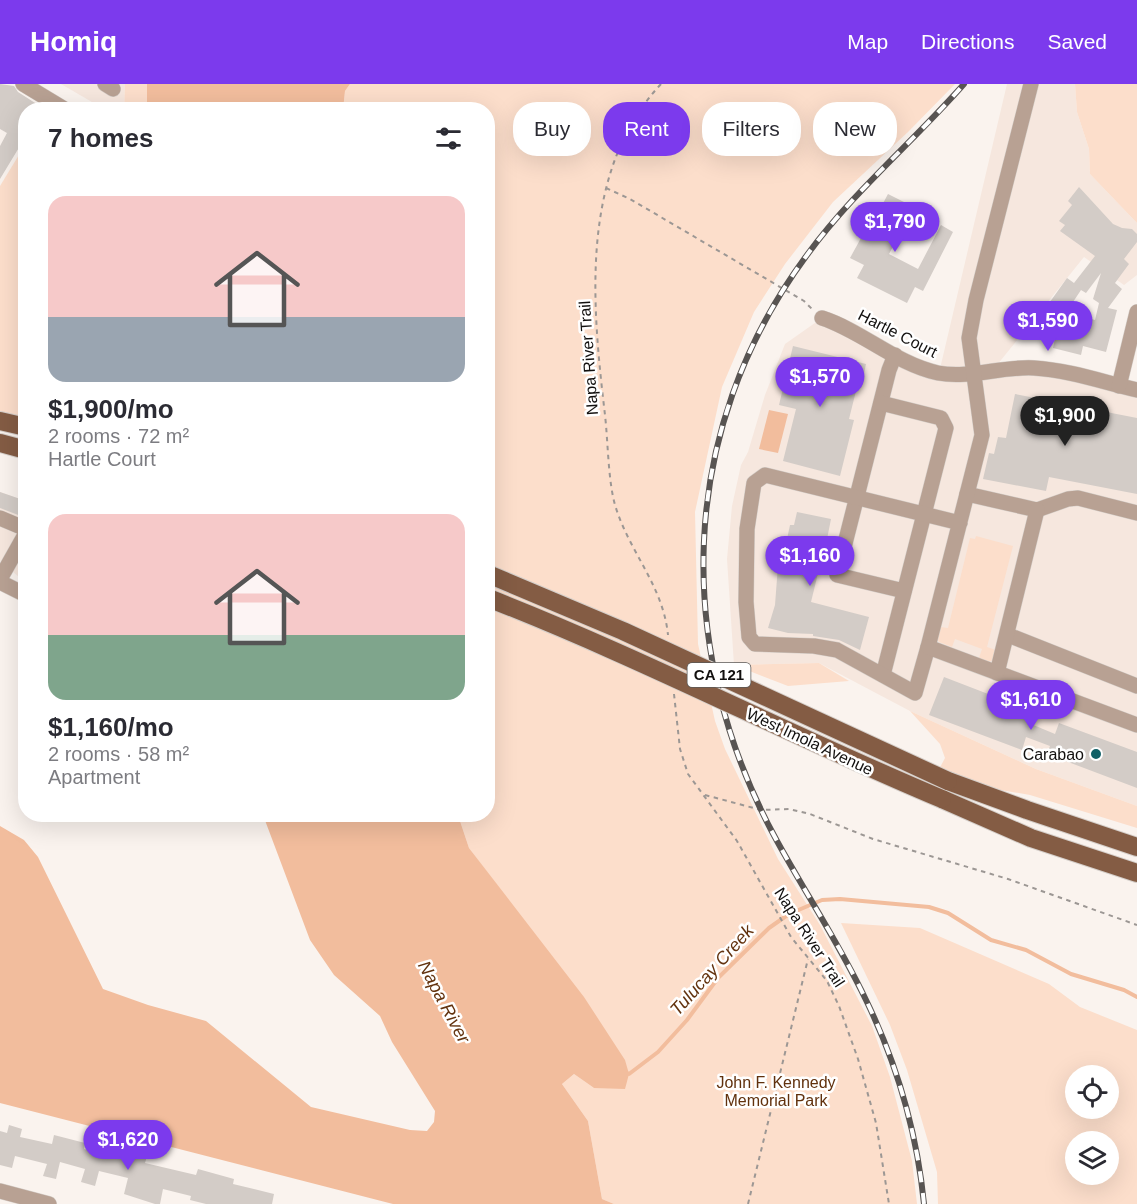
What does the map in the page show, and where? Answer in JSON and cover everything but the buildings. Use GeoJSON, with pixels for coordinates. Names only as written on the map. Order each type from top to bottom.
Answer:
{"type":"FeatureCollection","features":[{"type":"Feature","properties":{"kind":"main road"},"geometry":{"type":"LineString","coordinates":[[0,421],[18,425]]}},
{"type":"Feature","properties":{"kind":"main road"},"geometry":{"type":"LineString","coordinates":[[0,443],[18,448]]}},
{"type":"Feature","properties":{"kind":"main road","name":"West Imola Avenue"},"geometry":{"type":"LineString","coordinates":[[495,577],[634,636],[948,780],[1027,810],[1137,847]]}},
{"type":"Feature","properties":{"kind":"main road","name":"West Imola Avenue"},"geometry":{"type":"LineString","coordinates":[[495,601],[614,651],[875,771],[1032,838],[1137,873]]}},
{"type":"Feature","properties":{"kind":"street"},"geometry":{"type":"LineString","coordinates":[[23,84],[53,102]]}},
{"type":"Feature","properties":{"kind":"street"},"geometry":{"type":"LineString","coordinates":[[960,523],[765,475],[754,483],[747,529],[746,602],[749,638],[755,644],[814,646],[837,650],[915,693],[928,647],[960,523],[982,435],[969,338],[976,300],[1031,84]]}},
{"type":"Feature","properties":{"kind":"street"},"geometry":{"type":"LineString","coordinates":[[1119,386],[1137,312]]}},
{"type":"Feature","properties":{"kind":"street","name":"Hartle Court"},"geometry":{"type":"LineString","coordinates":[[822,318],[849,328],[920,368],[939,373],[1031,368],[1053,370],[1137,390]]}},
{"type":"Feature","properties":{"kind":"street"},"geometry":{"type":"LineString","coordinates":[[895,355],[880,403],[837,575],[904,591]]}},
{"type":"Feature","properties":{"kind":"street"},"geometry":{"type":"LineString","coordinates":[[880,403],[941,418],[945,422],[883,675]]}},
{"type":"Feature","properties":{"kind":"street"},"geometry":{"type":"LineString","coordinates":[[967,494],[1037,510],[1068,499],[1078,498],[1137,513]]}},
{"type":"Feature","properties":{"kind":"street"},"geometry":{"type":"LineString","coordinates":[[997,673],[1037,510]]}},
{"type":"Feature","properties":{"kind":"street"},"geometry":{"type":"LineString","coordinates":[[0,518],[18,531]]}},
{"type":"Feature","properties":{"kind":"street"},"geometry":{"type":"LineString","coordinates":[[18,548],[0,580],[18,591]]}},
{"type":"Feature","properties":{"kind":"street"},"geometry":{"type":"LineString","coordinates":[[1008,635],[1137,686]]}},
{"type":"Feature","properties":{"kind":"street"},"geometry":{"type":"LineString","coordinates":[[928,647],[1137,725]]}},
{"type":"Feature","properties":{"kind":"street"},"geometry":{"type":"LineString","coordinates":[[0,1191],[49,1204]]}},
{"type":"Feature","properties":{"kind":"path","name":"Napa River Trail"},"geometry":{"type":"LineString","coordinates":[[662,84],[634,121],[620,149],[606,188],[600,212],[595,272],[596,324],[614,503],[625,533],[659,594],[668,633]]}},
{"type":"Feature","properties":{"kind":"path"},"geometry":{"type":"LineString","coordinates":[[606,188],[630,199],[804,301]]}},
{"type":"Feature","properties":{"kind":"path","name":"Napa River Trail"},"geometry":{"type":"LineString","coordinates":[[675,701],[682,762],[687,774],[705,794],[737,841],[791,937],[827,981],[839,1006],[858,1059],[876,1123],[889,1204]]}},
{"type":"Feature","properties":{"kind":"path"},"geometry":{"type":"LineString","coordinates":[[705,794],[761,810],[789,809],[810,814],[873,839],[1008,879],[1137,925]]}},
{"type":"Feature","properties":{"kind":"path"},"geometry":{"type":"LineString","coordinates":[[748,1204],[808,960]]}},
{"type":"Feature","properties":{"kind":"shaded area"},"geometry":{"type":"Polygon","coordinates":[[[61,84],[125,84],[124,102],[92,102],[61,84]]]}},
{"type":"Feature","properties":{"kind":"shaded area"},"geometry":{"type":"Polygon","coordinates":[[[1007,84],[1075,84],[1077,112],[1089,149],[1090,174],[1137,223],[1137,275],[1124,285],[1084,257],[993,370],[1031,368],[1137,390],[1137,806],[1036,769],[910,711],[819,663],[734,665],[727,559],[732,506],[741,465],[748,452],[765,395],[785,344],[822,318],[939,373],[1007,84]]]}},
{"type":"Feature","properties":{"kind":"shaded area"},"geometry":{"type":"Polygon","coordinates":[[[0,492],[18,498],[18,576],[0,561],[0,492]]]}},
{"type":"Feature","properties":{"kind":"green space"},"geometry":{"type":"Polygon","coordinates":[[[125,84],[147,84],[147,102],[124,102],[125,84]]]}},
{"type":"Feature","properties":{"kind":"green space","name":"John F. Kennedy Memorial Park"},"geometry":{"type":"Polygon","coordinates":[[[350,84],[955,84],[897,142],[897,102],[813,102],[813,156],[882,156],[833,202],[785,264],[754,312],[722,387],[695,512],[698,644],[715,721],[725,749],[778,859],[820,925],[872,1026],[890,1077],[912,1161],[917,1204],[614,1204],[602,1199],[588,1121],[562,1084],[574,1074],[594,1088],[524,921],[469,848],[460,822],[495,822],[495,102],[344,102],[345,91],[350,84]]]}},
{"type":"Feature","properties":{"kind":"green space"},"geometry":{"type":"Polygon","coordinates":[[[1075,84],[1137,84],[1137,223],[1090,174],[1089,149],[1077,112],[1075,84]]]}},
{"type":"Feature","properties":{"kind":"green space"},"geometry":{"type":"Polygon","coordinates":[[[18,156],[18,425],[0,421],[0,186],[18,156]]]}},
{"type":"Feature","properties":{"kind":"green space"},"geometry":{"type":"Polygon","coordinates":[[[976,536],[1013,546],[987,647],[996,650],[994,660],[988,662],[979,658],[982,649],[955,639],[952,647],[939,642],[936,638],[940,627],[948,628],[970,538],[975,539],[976,536]]]}},
{"type":"Feature","properties":{"kind":"green space"},"geometry":{"type":"Polygon","coordinates":[[[819,663],[849,681],[788,686],[734,665],[819,663]]]}},
{"type":"Feature","properties":{"kind":"green space"},"geometry":{"type":"Polygon","coordinates":[[[910,711],[1036,769],[1137,806],[1137,828],[1030,795],[948,781],[936,775],[945,758],[940,744],[910,711]]]}},
{"type":"Feature","properties":{"kind":"green space"},"geometry":{"type":"Polygon","coordinates":[[[841,923],[920,928],[1049,984],[1080,1007],[1137,1030],[1137,1204],[938,1204],[937,1172],[907,1070],[890,1025],[841,923]]]}},
{"type":"Feature","properties":{"kind":"water"},"geometry":{"type":"Polygon","coordinates":[[[147,84],[350,84],[345,91],[344,102],[147,102],[147,84]]]}},
{"type":"Feature","properties":{"kind":"water"},"geometry":{"type":"Polygon","coordinates":[[[769,410],[788,414],[778,453],[759,449],[769,410]]]}},
{"type":"Feature","properties":{"kind":"water","name":"Napa River"},"geometry":{"type":"Polygon","coordinates":[[[266,822],[460,822],[469,848],[584,997],[625,1060],[629,1074],[625,1089],[594,1088],[574,1074],[562,1084],[588,1121],[602,1199],[614,1204],[393,1204],[0,1103],[0,826],[24,840],[38,857],[103,989],[148,1005],[206,1021],[311,1107],[410,1130],[427,1131],[434,1122],[435,1111],[392,1042],[380,1016],[334,975],[310,940],[266,822]]]}},
{"type":"Feature","properties":{"kind":"waterway","name":"Tulucay Creek"},"geometry":{"type":"LineString","coordinates":[[627,1073],[629,1074],[658,1052],[687,1020],[718,978],[769,928],[789,914],[822,900],[840,899],[929,907],[948,913],[991,940],[1026,950],[1071,974],[1124,990],[1137,997]]}},
{"type":"Feature","properties":{"kind":"railway"},"geometry":{"type":"LineString","coordinates":[[924,1204],[911,1125],[896,1074],[877,1024],[845,959],[777,841],[743,769],[719,694],[706,619],[704,543],[713,468],[732,395],[764,323],[807,255],[825,232],[964,84]]}},
{"type":"Feature","properties":{"kind":"place","name":"Carabao"},"geometry":{"type":"Point","coordinates":[1096,754]}}]}
